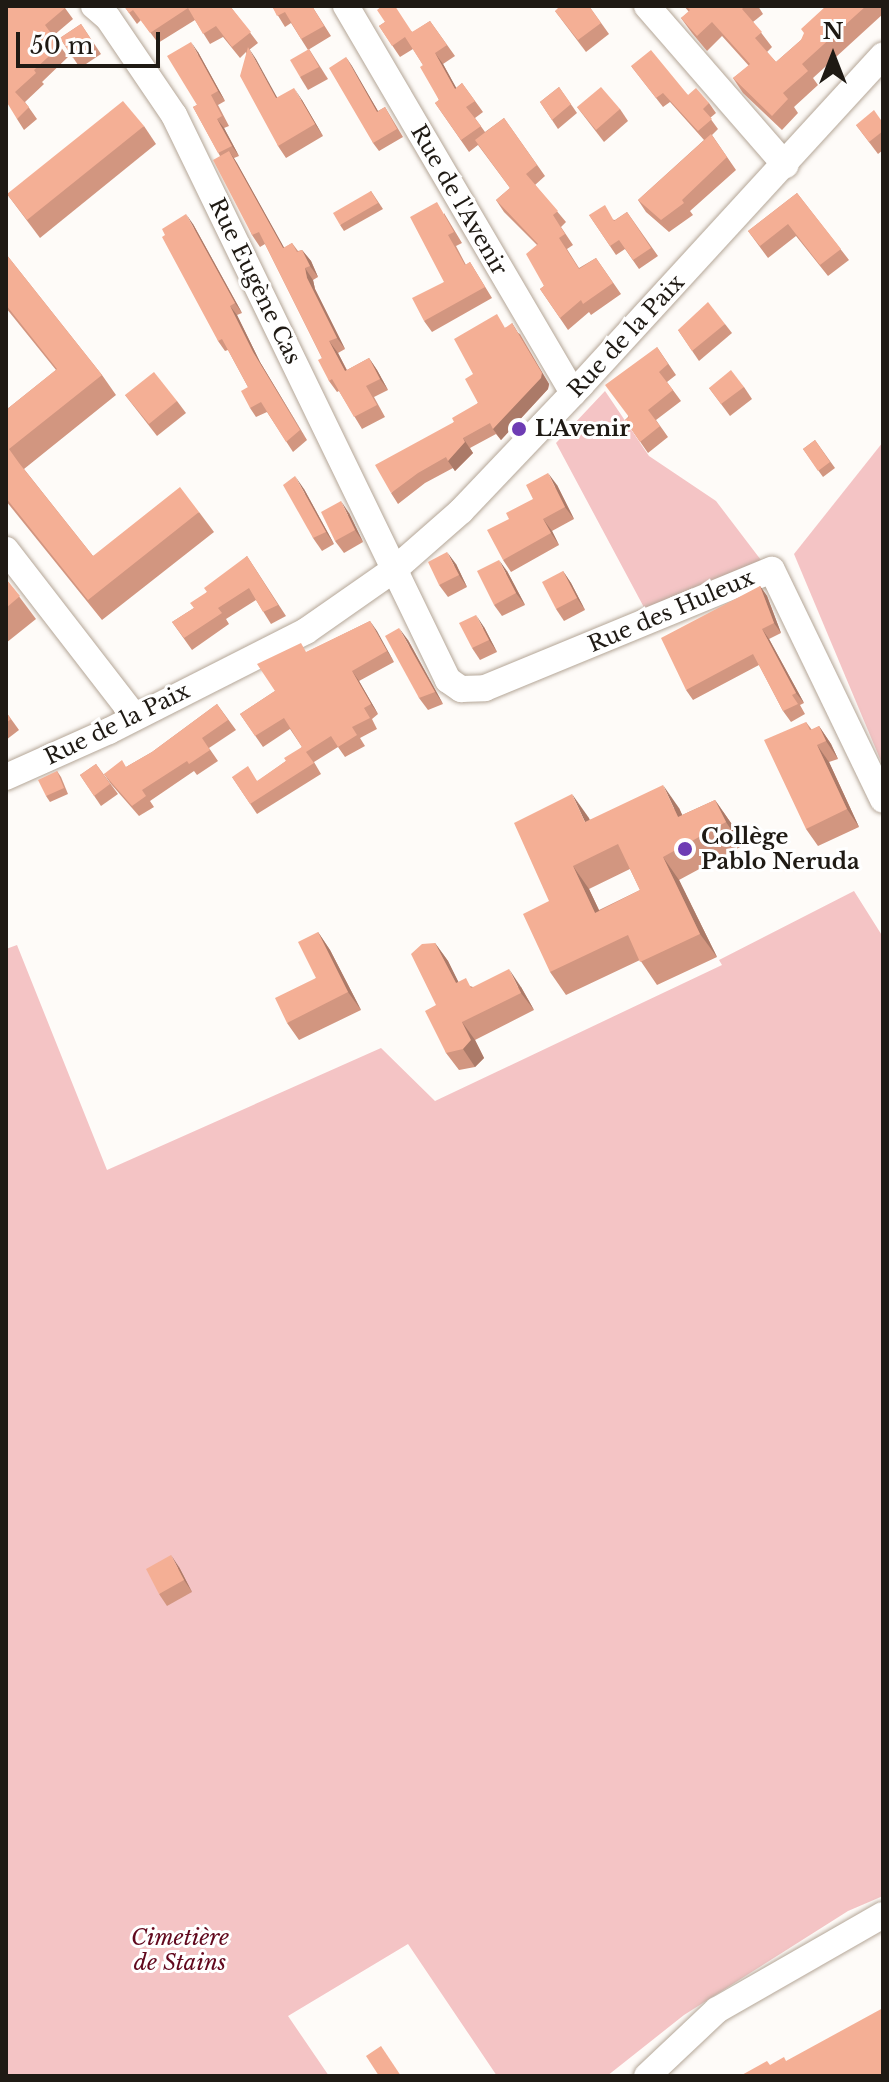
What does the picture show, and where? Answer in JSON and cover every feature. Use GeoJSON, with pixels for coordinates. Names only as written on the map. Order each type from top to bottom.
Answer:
{"type":"FeatureCollection","features":[{"type":"Feature","properties":{"kind":"street","name":"Rue Eugène Cas"},"geometry":{"type":"LineString","coordinates":[[94,6],[108,18],[174,115],[395,569]]}},
{"type":"Feature","properties":{"kind":"street","name":"Rue de l'Avenir"},"geometry":{"type":"LineString","coordinates":[[346,6],[573,393]]}},
{"type":"Feature","properties":{"kind":"street"},"geometry":{"type":"LineString","coordinates":[[647,6],[785,165]]}},
{"type":"Feature","properties":{"kind":"street","name":"Rue de la Paix"},"geometry":{"type":"LineString","coordinates":[[6,777],[135,717],[306,631],[395,569],[461,511],[883,56]]}},
{"type":"Feature","properties":{"kind":"street"},"geometry":{"type":"LineString","coordinates":[[6,550],[135,717]]}},
{"type":"Feature","properties":{"kind":"street","name":"Rue des Huleux"},"geometry":{"type":"LineString","coordinates":[[395,569],[448,680],[461,689],[485,688],[772,570],[883,800]]}},
{"type":"Feature","properties":{"kind":"street"},"geometry":{"type":"LineString","coordinates":[[647,2076],[717,2010],[883,1915]]}},
{"type":"Feature","properties":{"kind":"green space"},"geometry":{"type":"Polygon","coordinates":[[[605,391],[649,456],[716,501],[764,564],[647,613],[556,443],[605,391]]]}},
{"type":"Feature","properties":{"kind":"green space"},"geometry":{"type":"Polygon","coordinates":[[[883,442],[883,766],[794,554],[883,442]]]}},
{"type":"Feature","properties":{"kind":"green space","name":"Cimetière de Stains"},"geometry":{"type":"Polygon","coordinates":[[[854,891],[883,937],[883,1896],[848,1911],[684,2015],[607,2076],[497,2076],[408,1944],[288,2016],[329,2076],[6,2076],[6,949],[17,945],[107,1170],[381,1048],[435,1101],[722,965],[719,960],[854,891]]]}},
{"type":"Feature","properties":{"kind":"building"},"geometry":{"type":"Polygon","coordinates":[[[6,6],[65,8],[45,25],[60,46],[15,92],[29,107],[17,119],[6,101],[6,6]]]}},
{"type":"Feature","properties":{"kind":"building"},"geometry":{"type":"Polygon","coordinates":[[[124,6],[230,6],[251,32],[232,47],[216,26],[203,34],[188,8],[150,33],[133,10],[129,13],[124,6]]]}},
{"type":"Feature","properties":{"kind":"building"},"geometry":{"type":"Polygon","coordinates":[[[272,6],[312,6],[324,26],[301,39],[285,12],[277,16],[272,6]]]}},
{"type":"Feature","properties":{"kind":"building"},"geometry":{"type":"Polygon","coordinates":[[[382,6],[395,6],[412,32],[430,21],[447,45],[435,53],[455,89],[462,83],[475,101],[466,107],[481,126],[461,140],[435,103],[439,100],[420,67],[423,65],[405,37],[392,46],[379,26],[385,22],[377,10],[382,6]]]}},
{"type":"Feature","properties":{"kind":"building"},"geometry":{"type":"Polygon","coordinates":[[[560,6],[589,6],[601,23],[578,40],[555,11],[560,6]]]}},
{"type":"Feature","properties":{"kind":"building"},"geometry":{"type":"Polygon","coordinates":[[[686,6],[745,6],[742,9],[762,32],[755,38],[776,62],[801,40],[804,33],[801,29],[826,6],[866,6],[802,64],[808,71],[783,93],[788,99],[772,116],[733,78],[750,64],[712,22],[697,36],[681,18],[690,10],[686,6]]]}},
{"type":"Feature","properties":{"kind":"building"},"geometry":{"type":"Polygon","coordinates":[[[81,24],[94,44],[73,58],[60,38],[81,24]]]}},
{"type":"Feature","properties":{"kind":"building"},"geometry":{"type":"Polygon","coordinates":[[[191,42],[218,91],[211,95],[222,116],[217,119],[232,146],[218,153],[193,107],[197,105],[167,56],[191,42]]]}},
{"type":"Feature","properties":{"kind":"building"},"geometry":{"type":"Polygon","coordinates":[[[248,47],[276,98],[294,88],[315,124],[278,146],[240,76],[248,47]]]}},
{"type":"Feature","properties":{"kind":"building"},"geometry":{"type":"Polygon","coordinates":[[[309,49],[319,67],[300,77],[290,60],[309,49]]]}},
{"type":"Feature","properties":{"kind":"building"},"geometry":{"type":"Polygon","coordinates":[[[651,50],[688,95],[696,88],[709,103],[703,109],[712,119],[698,131],[663,93],[656,98],[631,66],[651,50]]]}},
{"type":"Feature","properties":{"kind":"building"},"geometry":{"type":"Polygon","coordinates":[[[346,57],[377,112],[385,107],[397,129],[373,143],[329,68],[346,57]]]}},
{"type":"Feature","properties":{"kind":"building"},"geometry":{"type":"Polygon","coordinates":[[[559,87],[571,104],[552,120],[540,102],[559,87]]]}},
{"type":"Feature","properties":{"kind":"building"},"geometry":{"type":"Polygon","coordinates":[[[601,87],[620,109],[596,130],[577,107],[601,87]]]}},
{"type":"Feature","properties":{"kind":"building"},"geometry":{"type":"Polygon","coordinates":[[[123,101],[144,126],[27,220],[7,194],[123,101]]]}},
{"type":"Feature","properties":{"kind":"building"},"geometry":{"type":"Polygon","coordinates":[[[874,110],[883,123],[883,131],[869,142],[856,125],[874,110]]]}},
{"type":"Feature","properties":{"kind":"building"},"geometry":{"type":"Polygon","coordinates":[[[504,118],[537,165],[526,174],[558,211],[553,215],[565,234],[559,238],[579,269],[596,258],[613,283],[583,304],[581,300],[560,318],[540,289],[544,286],[526,254],[538,244],[496,200],[510,188],[475,140],[504,118]]]}},
{"type":"Feature","properties":{"kind":"building"},"geometry":{"type":"Polygon","coordinates":[[[711,134],[727,157],[682,200],[684,203],[661,220],[638,200],[711,134]]]}},
{"type":"Feature","properties":{"kind":"building"},"geometry":{"type":"Polygon","coordinates":[[[229,151],[283,248],[292,243],[297,252],[302,250],[310,266],[305,268],[307,278],[337,338],[329,341],[345,371],[369,358],[380,379],[366,386],[377,405],[354,417],[332,379],[329,381],[318,360],[322,358],[259,232],[252,235],[213,160],[229,151]]]}},
{"type":"Feature","properties":{"kind":"building"},"geometry":{"type":"Polygon","coordinates":[[[371,191],[378,203],[340,225],[333,213],[371,191]]]}},
{"type":"Feature","properties":{"kind":"building"},"geometry":{"type":"Polygon","coordinates":[[[797,193],[841,249],[820,265],[788,224],[760,246],[748,231],[797,193]]]}},
{"type":"Feature","properties":{"kind":"building"},"geometry":{"type":"Polygon","coordinates":[[[437,202],[454,232],[448,235],[465,265],[470,262],[485,287],[424,321],[412,298],[444,282],[410,217],[437,202]]]}},
{"type":"Feature","properties":{"kind":"building"},"geometry":{"type":"Polygon","coordinates":[[[605,205],[614,221],[627,212],[651,248],[633,260],[619,240],[610,246],[589,215],[605,205]]]}},
{"type":"Feature","properties":{"kind":"building"},"geometry":{"type":"Polygon","coordinates":[[[186,214],[235,303],[230,306],[253,352],[300,430],[286,442],[261,402],[250,408],[241,391],[248,387],[222,339],[218,341],[162,237],[165,235],[162,229],[186,214]]]}},
{"type":"Feature","properties":{"kind":"building"},"geometry":{"type":"Polygon","coordinates":[[[6,254],[102,375],[9,449],[19,463],[93,556],[180,487],[199,512],[88,600],[6,498],[6,410],[57,369],[6,305],[6,254]]]}},
{"type":"Feature","properties":{"kind":"building"},"geometry":{"type":"Polygon","coordinates":[[[708,302],[725,324],[692,351],[678,330],[708,302]]]}},
{"type":"Feature","properties":{"kind":"building"},"geometry":{"type":"Polygon","coordinates":[[[497,314],[505,328],[512,323],[542,373],[541,378],[493,429],[490,423],[463,438],[465,442],[448,461],[446,457],[391,493],[375,465],[454,422],[452,418],[478,403],[465,379],[473,374],[454,339],[497,314]]]}},
{"type":"Feature","properties":{"kind":"building"},"geometry":{"type":"Polygon","coordinates":[[[657,347],[668,364],[659,372],[673,390],[648,410],[660,426],[640,442],[625,420],[629,417],[605,385],[657,347]]]}},
{"type":"Feature","properties":{"kind":"building"},"geometry":{"type":"Polygon","coordinates":[[[731,370],[744,387],[721,404],[709,388],[731,370]]]}},
{"type":"Feature","properties":{"kind":"building"},"geometry":{"type":"Polygon","coordinates":[[[154,372],[177,401],[149,424],[125,395],[154,372]]]}},
{"type":"Feature","properties":{"kind":"building"},"geometry":{"type":"Polygon","coordinates":[[[815,440],[830,462],[818,471],[803,449],[815,440]]]}},
{"type":"Feature","properties":{"kind":"building"},"geometry":{"type":"Polygon","coordinates":[[[548,473],[565,507],[543,519],[551,533],[503,560],[487,530],[509,519],[506,513],[533,499],[526,485],[548,473]]]}},
{"type":"Feature","properties":{"kind":"building"},"geometry":{"type":"Polygon","coordinates":[[[295,476],[326,532],[313,538],[283,485],[295,476]]]}},
{"type":"Feature","properties":{"kind":"building"},"geometry":{"type":"Polygon","coordinates":[[[341,501],[355,530],[335,541],[321,512],[341,501]]]}},
{"type":"Feature","properties":{"kind":"building"},"geometry":{"type":"Polygon","coordinates":[[[447,552],[459,575],[439,585],[428,562],[447,552]]]}},
{"type":"Feature","properties":{"kind":"building"},"geometry":{"type":"Polygon","coordinates":[[[247,556],[278,605],[263,612],[249,588],[218,608],[222,613],[184,638],[172,622],[194,608],[190,603],[207,592],[204,588],[247,556]]]}},
{"type":"Feature","properties":{"kind":"building"},"geometry":{"type":"Polygon","coordinates":[[[499,560],[516,593],[494,605],[477,571],[499,560]]]}},
{"type":"Feature","properties":{"kind":"building"},"geometry":{"type":"Polygon","coordinates":[[[563,571],[577,598],[556,609],[542,582],[563,571]]]}},
{"type":"Feature","properties":{"kind":"building"},"geometry":{"type":"Polygon","coordinates":[[[6,579],[20,596],[6,608],[6,579]]]}},
{"type":"Feature","properties":{"kind":"building"},"geometry":{"type":"Polygon","coordinates":[[[760,586],[774,623],[762,629],[796,693],[792,695],[798,704],[783,711],[753,654],[686,690],[661,638],[760,586]]]}},
{"type":"Feature","properties":{"kind":"building"},"geometry":{"type":"Polygon","coordinates":[[[476,615],[489,640],[472,648],[459,623],[476,615]]]}},
{"type":"Feature","properties":{"kind":"building"},"geometry":{"type":"Polygon","coordinates":[[[370,621],[387,651],[352,671],[371,704],[364,708],[370,718],[352,727],[357,735],[338,747],[331,736],[306,752],[314,763],[250,804],[232,777],[248,766],[257,781],[302,747],[284,718],[255,736],[240,714],[275,691],[257,664],[301,643],[306,652],[370,621]]]}},
{"type":"Feature","properties":{"kind":"building"},"geometry":{"type":"Polygon","coordinates":[[[399,628],[435,692],[419,698],[385,636],[399,628]]]}},
{"type":"Feature","properties":{"kind":"building"},"geometry":{"type":"Polygon","coordinates":[[[217,704],[228,720],[202,738],[210,750],[142,790],[146,796],[132,806],[104,774],[122,760],[126,767],[152,752],[217,704]]]}},
{"type":"Feature","properties":{"kind":"building"},"geometry":{"type":"Polygon","coordinates":[[[806,722],[810,730],[819,726],[826,741],[817,745],[847,809],[806,829],[764,740],[806,722]]]}},
{"type":"Feature","properties":{"kind":"building"},"geometry":{"type":"Polygon","coordinates":[[[96,764],[110,784],[94,796],[80,775],[96,764]]]}},
{"type":"Feature","properties":{"kind":"building"},"geometry":{"type":"Polygon","coordinates":[[[57,771],[64,788],[46,796],[38,780],[57,771]]]}},
{"type":"Feature","properties":{"kind":"building"},"geometry":{"type":"Polygon","coordinates":[[[663,785],[678,817],[715,800],[726,822],[663,857],[700,934],[640,962],[628,935],[550,972],[523,914],[549,901],[514,823],[572,794],[585,822],[663,785]],[[618,844],[573,866],[595,913],[640,890],[618,844]]]}},
{"type":"Feature","properties":{"kind":"building"},"geometry":{"type":"Polygon","coordinates":[[[318,932],[348,992],[287,1023],[275,998],[316,978],[298,942],[318,932]]]}},
{"type":"Feature","properties":{"kind":"building"},"geometry":{"type":"Polygon","coordinates":[[[435,943],[456,983],[466,978],[471,988],[509,969],[521,993],[462,1022],[471,1040],[463,1049],[446,1053],[425,1011],[436,1005],[411,954],[422,944],[435,943]]]}},
{"type":"Feature","properties":{"kind":"building"},"geometry":{"type":"Polygon","coordinates":[[[171,1555],[184,1580],[159,1594],[146,1569],[171,1555]]]}},
{"type":"Feature","properties":{"kind":"building"},"geometry":{"type":"Polygon","coordinates":[[[883,2008],[883,2076],[740,2076],[767,2061],[770,2065],[784,2057],[786,2061],[883,2008]]]}},
{"type":"Feature","properties":{"kind":"building"},"geometry":{"type":"Polygon","coordinates":[[[381,2046],[401,2076],[379,2076],[366,2056],[381,2046]]]}},
{"type":"Feature","properties":{"kind":"place","name":"L'Avenir"},"geometry":{"type":"Point","coordinates":[519,429]}},
{"type":"Feature","properties":{"kind":"place","name":"Collège Pablo Neruda"},"geometry":{"type":"Point","coordinates":[685,849]}}]}
